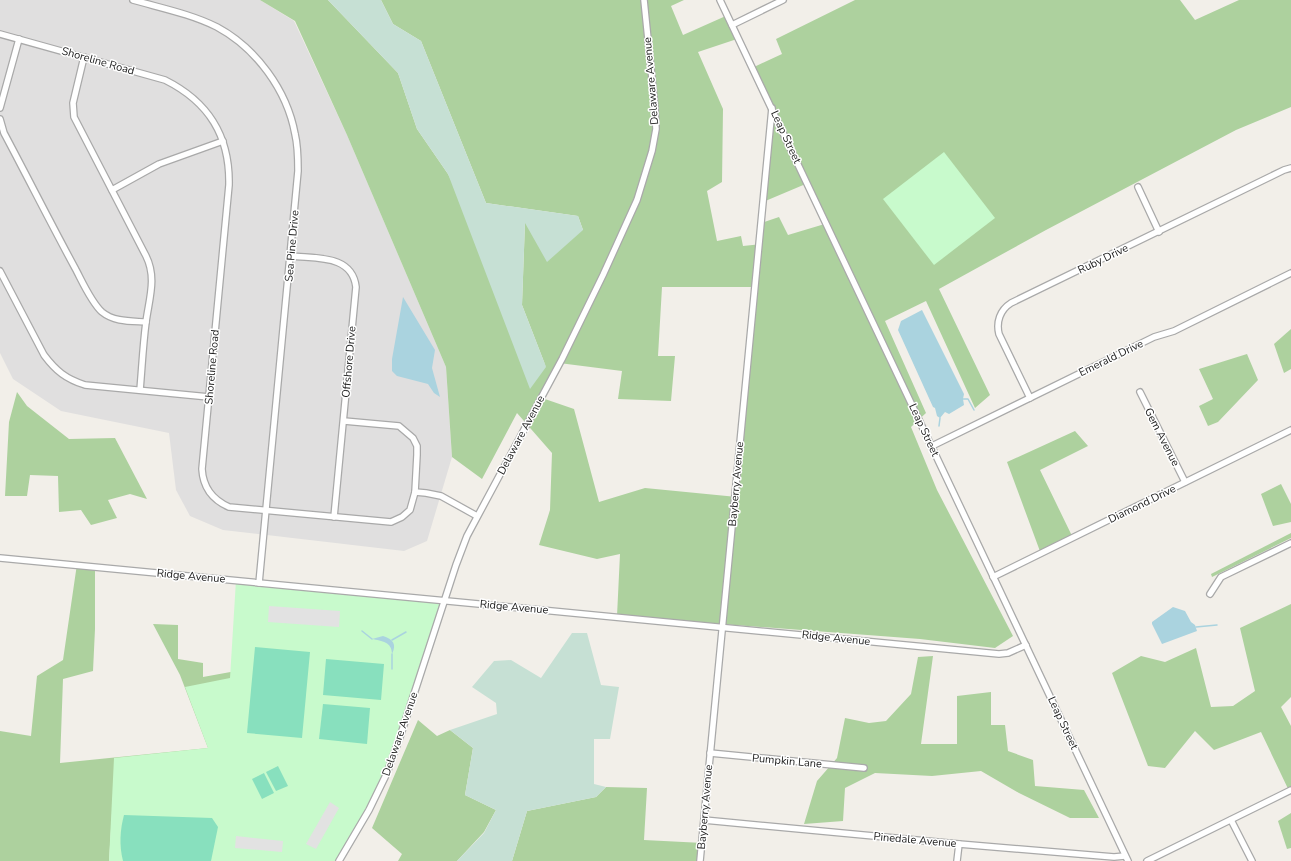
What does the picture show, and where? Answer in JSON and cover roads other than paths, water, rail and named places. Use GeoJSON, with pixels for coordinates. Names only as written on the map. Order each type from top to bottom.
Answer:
{"type":"FeatureCollection","features":[{"type":"Feature","properties":{"kind":"street","name":"Sea Pine Drive"},"geometry":{"type":"LineString","coordinates":[[133,0],[196,18],[218,28],[243,45],[256,57],[276,84],[290,115],[295,133],[298,151],[298,171],[259,583]]}},
{"type":"Feature","properties":{"kind":"street","name":"Delaware Avenue"},"geometry":{"type":"LineString","coordinates":[[339,861],[369,810],[387,773],[461,550],[477,516],[565,352],[624,229],[640,190],[654,142],[656,118],[644,0]]}},
{"type":"Feature","properties":{"kind":"street","name":"Leap Street"},"geometry":{"type":"LineString","coordinates":[[720,0],[1127,858]]}},
{"type":"Feature","properties":{"kind":"street"},"geometry":{"type":"LineString","coordinates":[[732,24],[783,0]]}},
{"type":"Feature","properties":{"kind":"street","name":"Shoreline Road"},"geometry":{"type":"LineString","coordinates":[[0,34],[165,80],[189,95],[206,111],[216,125],[223,141],[229,164],[229,185],[202,469],[203,479],[207,488],[216,500],[229,507],[266,511],[391,522],[402,517],[410,510],[415,492],[417,455],[414,438],[399,426],[344,421]]}},
{"type":"Feature","properties":{"kind":"street"},"geometry":{"type":"LineString","coordinates":[[0,108],[19,39]]}},
{"type":"Feature","properties":{"kind":"street"},"geometry":{"type":"LineString","coordinates":[[84,57],[73,103],[76,124],[112,190],[152,269],[152,282],[146,322],[140,390]]}},
{"type":"Feature","properties":{"kind":"street","name":"Bayberry Avenue"},"geometry":{"type":"LineString","coordinates":[[700,861],[772,108]]}},
{"type":"Feature","properties":{"kind":"street"},"geometry":{"type":"LineString","coordinates":[[0,119],[4,133],[96,306],[112,318],[146,322]]}},
{"type":"Feature","properties":{"kind":"street"},"geometry":{"type":"LineString","coordinates":[[112,190],[159,164],[223,141]]}},
{"type":"Feature","properties":{"kind":"street","name":"Ruby Drive"},"geometry":{"type":"LineString","coordinates":[[1030,398],[999,334],[997,325],[1003,309],[1011,303],[1160,232],[1284,170],[1291,168]]}},
{"type":"Feature","properties":{"kind":"street"},"geometry":{"type":"LineString","coordinates":[[1138,188],[1160,232]]}},
{"type":"Feature","properties":{"kind":"street","name":"Offshore Drive"},"geometry":{"type":"LineString","coordinates":[[291,256],[338,262],[350,270],[356,286],[334,517]]}},
{"type":"Feature","properties":{"kind":"street"},"geometry":{"type":"LineString","coordinates":[[0,271],[44,356],[54,368],[68,378],[85,385],[209,396]]}},
{"type":"Feature","properties":{"kind":"street","name":"Emerald Drive"},"geometry":{"type":"LineString","coordinates":[[932,446],[1154,337],[1172,332],[1291,273]]}},
{"type":"Feature","properties":{"kind":"street","name":"Gem Avenue"},"geometry":{"type":"LineString","coordinates":[[1140,392],[1185,482]]}},
{"type":"Feature","properties":{"kind":"street","name":"Diamond Drive"},"geometry":{"type":"LineString","coordinates":[[993,577],[1291,430]]}},
{"type":"Feature","properties":{"kind":"street"},"geometry":{"type":"LineString","coordinates":[[415,492],[441,496],[477,516]]}},
{"type":"Feature","properties":{"kind":"street"},"geometry":{"type":"LineString","coordinates":[[1210,594],[1221,577],[1291,543]]}},
{"type":"Feature","properties":{"kind":"street","name":"Ridge Avenue"},"geometry":{"type":"LineString","coordinates":[[0,558],[999,654],[1008,653],[1026,645]]}},
{"type":"Feature","properties":{"kind":"street","name":"Pumpkin Lane"},"geometry":{"type":"LineString","coordinates":[[710,753],[864,768]]}},
{"type":"Feature","properties":{"kind":"street"},"geometry":{"type":"LineString","coordinates":[[1147,861],[1291,790]]}},
{"type":"Feature","properties":{"kind":"street","name":"Pinedale Avenue"},"geometry":{"type":"LineString","coordinates":[[704,820],[1127,858]]}},
{"type":"Feature","properties":{"kind":"street"},"geometry":{"type":"LineString","coordinates":[[1231,820],[1252,861]]}},
{"type":"Feature","properties":{"kind":"street"},"geometry":{"type":"LineString","coordinates":[[957,861],[959,844]]}},
{"type":"Feature","properties":{"kind":"water"},"geometry":{"type":"Polygon","coordinates":[[[403,297],[435,350],[432,368],[440,397],[434,393],[428,384],[397,376],[392,371],[392,359],[403,297]]]}},
{"type":"Feature","properties":{"kind":"water"},"geometry":{"type":"Polygon","coordinates":[[[922,310],[964,394],[964,405],[949,414],[945,412],[940,418],[937,416],[935,408],[933,407],[898,330],[901,321],[922,310]]]}},
{"type":"Feature","properties":{"kind":"water"},"geometry":{"type":"Polygon","coordinates":[[[1173,607],[1185,611],[1191,622],[1195,625],[1197,631],[1162,644],[1152,622],[1173,607]]]}},
{"type":"Feature","properties":{"kind":"water"},"geometry":{"type":"Polygon","coordinates":[[[383,636],[392,640],[393,642],[394,647],[392,654],[392,650],[386,643],[372,639],[383,636]]]}},
{"type":"Feature","properties":{"kind":"waterway"},"geometry":{"type":"LineString","coordinates":[[963,399],[968,399],[974,410]]}},
{"type":"Feature","properties":{"kind":"waterway"},"geometry":{"type":"LineString","coordinates":[[939,426],[940,418]]}},
{"type":"Feature","properties":{"kind":"waterway"},"geometry":{"type":"LineString","coordinates":[[1196,627],[1217,625]]}},
{"type":"Feature","properties":{"kind":"waterway"},"geometry":{"type":"LineString","coordinates":[[362,631],[372,639]]}},
{"type":"Feature","properties":{"kind":"waterway"},"geometry":{"type":"LineString","coordinates":[[392,640],[406,632]]}},
{"type":"Feature","properties":{"kind":"waterway"},"geometry":{"type":"LineString","coordinates":[[392,654],[392,669]]}}]}
